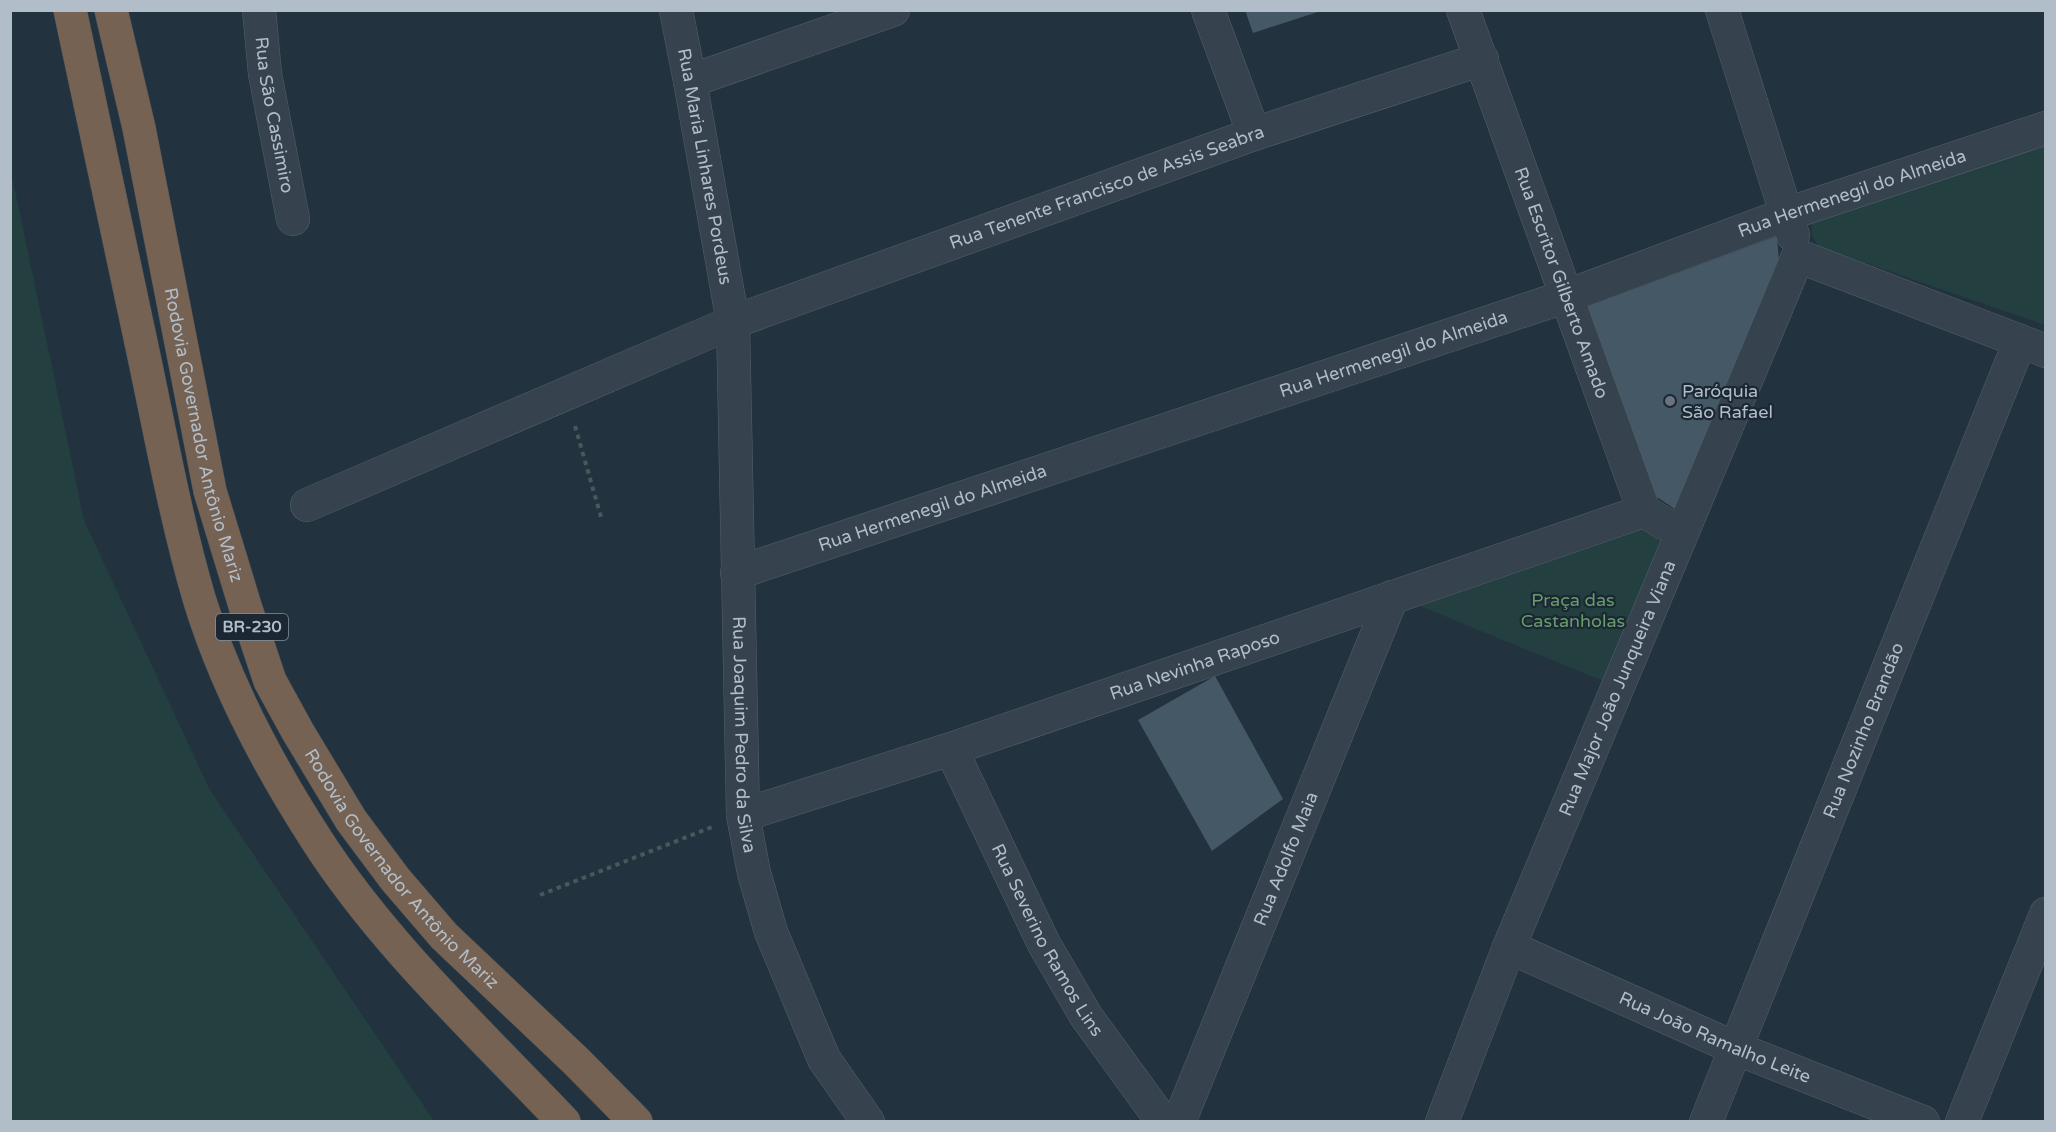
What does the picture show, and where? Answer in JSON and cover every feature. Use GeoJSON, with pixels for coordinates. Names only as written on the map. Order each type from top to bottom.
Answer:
{"type":"FeatureCollection","features":[{"type":"Feature","properties":{"kind":"highway","name":"BR-230"},"geometry":{"type":"LineString","coordinates":[[70,10],[175,504],[200,600],[228,678],[258,738],[316,839],[361,903],[421,971],[564,1122]]}},
{"type":"Feature","properties":{"kind":"highway","name":"Rodovia Governador Antônio Mariz"},"geometry":{"type":"LineString","coordinates":[[111,10],[139,128],[210,491],[270,681],[351,820],[395,879],[444,936],[577,1062],[636,1122]]}},
{"type":"Feature","properties":{"kind":"street","name":"Rua São Cassimiro"},"geometry":{"type":"LineString","coordinates":[[259,10],[265,74],[293,219]]}},
{"type":"Feature","properties":{"kind":"street","name":"Rua Maria Linhares Pordeus"},"geometry":{"type":"LineString","coordinates":[[676,10],[733,322]]}},
{"type":"Feature","properties":{"kind":"street"},"geometry":{"type":"LineString","coordinates":[[690,81],[893,10]]}},
{"type":"Feature","properties":{"kind":"street"},"geometry":{"type":"LineString","coordinates":[[1208,10],[1254,134]]}},
{"type":"Feature","properties":{"kind":"street","name":"Rua Escritor Gilberto Amado"},"geometry":{"type":"LineString","coordinates":[[1463,10],[1644,512]]}},
{"type":"Feature","properties":{"kind":"street"},"geometry":{"type":"LineString","coordinates":[[1722,10],[1787,214],[1798,256],[2033,346]]}},
{"type":"Feature","properties":{"kind":"street","name":"Rua Tenente Francisco de Assis Seabra"},"geometry":{"type":"LineString","coordinates":[[307,505],[733,322],[1254,134],[1482,59]]}},
{"type":"Feature","properties":{"kind":"street","name":"Rua Hermenegil do Almeida"},"geometry":{"type":"LineString","coordinates":[[737,573],[1567,296],[1787,214],[2046,128]]}},
{"type":"Feature","properties":{"kind":"street","name":"Rua Major João Junqueira Viana"},"geometry":{"type":"LineString","coordinates":[[1442,1122],[1509,947],[1798,256]]}},
{"type":"Feature","properties":{"kind":"street","name":"Rua Joaquim Pedro da Silva"},"geometry":{"type":"LineString","coordinates":[[733,322],[743,815],[754,873],[771,932],[824,1059],[868,1122]]}},
{"type":"Feature","properties":{"kind":"street","name":"Rua Nozinho Brandão"},"geometry":{"type":"LineString","coordinates":[[1706,1122],[1735,1048],[2033,346]]}},
{"type":"Feature","properties":{"kind":"street"},"geometry":{"type":"LineString","coordinates":[[1644,512],[1682,535]]}},
{"type":"Feature","properties":{"kind":"street","name":"Rua Nevinha Raposo"},"geometry":{"type":"LineString","coordinates":[[743,815],[951,749],[1644,512]]}},
{"type":"Feature","properties":{"kind":"street","name":"Rua Adolfo Maia"},"geometry":{"type":"LineString","coordinates":[[1179,1122],[1392,597]]}},
{"type":"Feature","properties":{"kind":"street","name":"Rua Severino Ramos Lins"},"geometry":{"type":"LineString","coordinates":[[951,749],[1044,944],[1086,1016],[1163,1122]]}},
{"type":"Feature","properties":{"kind":"street"},"geometry":{"type":"LineString","coordinates":[[1962,1122],[2046,914]]}},
{"type":"Feature","properties":{"kind":"street","name":"Rua João Ramalho Leite"},"geometry":{"type":"LineString","coordinates":[[1509,947],[1735,1048],[1923,1122]]}},
{"type":"Feature","properties":{"kind":"path"},"geometry":{"type":"LineString","coordinates":[[565,394],[601,516]]}},
{"type":"Feature","properties":{"kind":"path"},"geometry":{"type":"LineString","coordinates":[[540,895],[743,815]]}},
{"type":"Feature","properties":{"kind":"green space"},"geometry":{"type":"Polygon","coordinates":[[[2045,142],[2045,325],[1819,247],[1812,236],[1811,219],[2045,142]]]}},
{"type":"Feature","properties":{"kind":"green space"},"geometry":{"type":"Polygon","coordinates":[[[11,171],[84,520],[210,790],[434,1121],[11,1121],[11,171]]]}},
{"type":"Feature","properties":{"kind":"green space","name":"Praça das Castanholas"},"geometry":{"type":"Polygon","coordinates":[[[1641,530],[1661,541],[1603,681],[1420,606],[1641,530]]]}},
{"type":"Feature","properties":{"kind":"building"},"geometry":{"type":"Polygon","coordinates":[[[1245,10],[1321,10],[1321,11],[1253,33],[1245,10]]]}},
{"type":"Feature","properties":{"kind":"building","name":"Paróquia São Rafael"},"geometry":{"type":"Polygon","coordinates":[[[1777,236],[1779,261],[1676,510],[1654,495],[1586,307],[1777,236]]]}},
{"type":"Feature","properties":{"kind":"building"},"geometry":{"type":"Polygon","coordinates":[[[1215,676],[1283,799],[1212,851],[1138,720],[1215,676]]]}},
{"type":"Feature","properties":{"kind":"place","name":"Paróquia São Rafael"},"geometry":{"type":"Point","coordinates":[1670,401]}}]}
